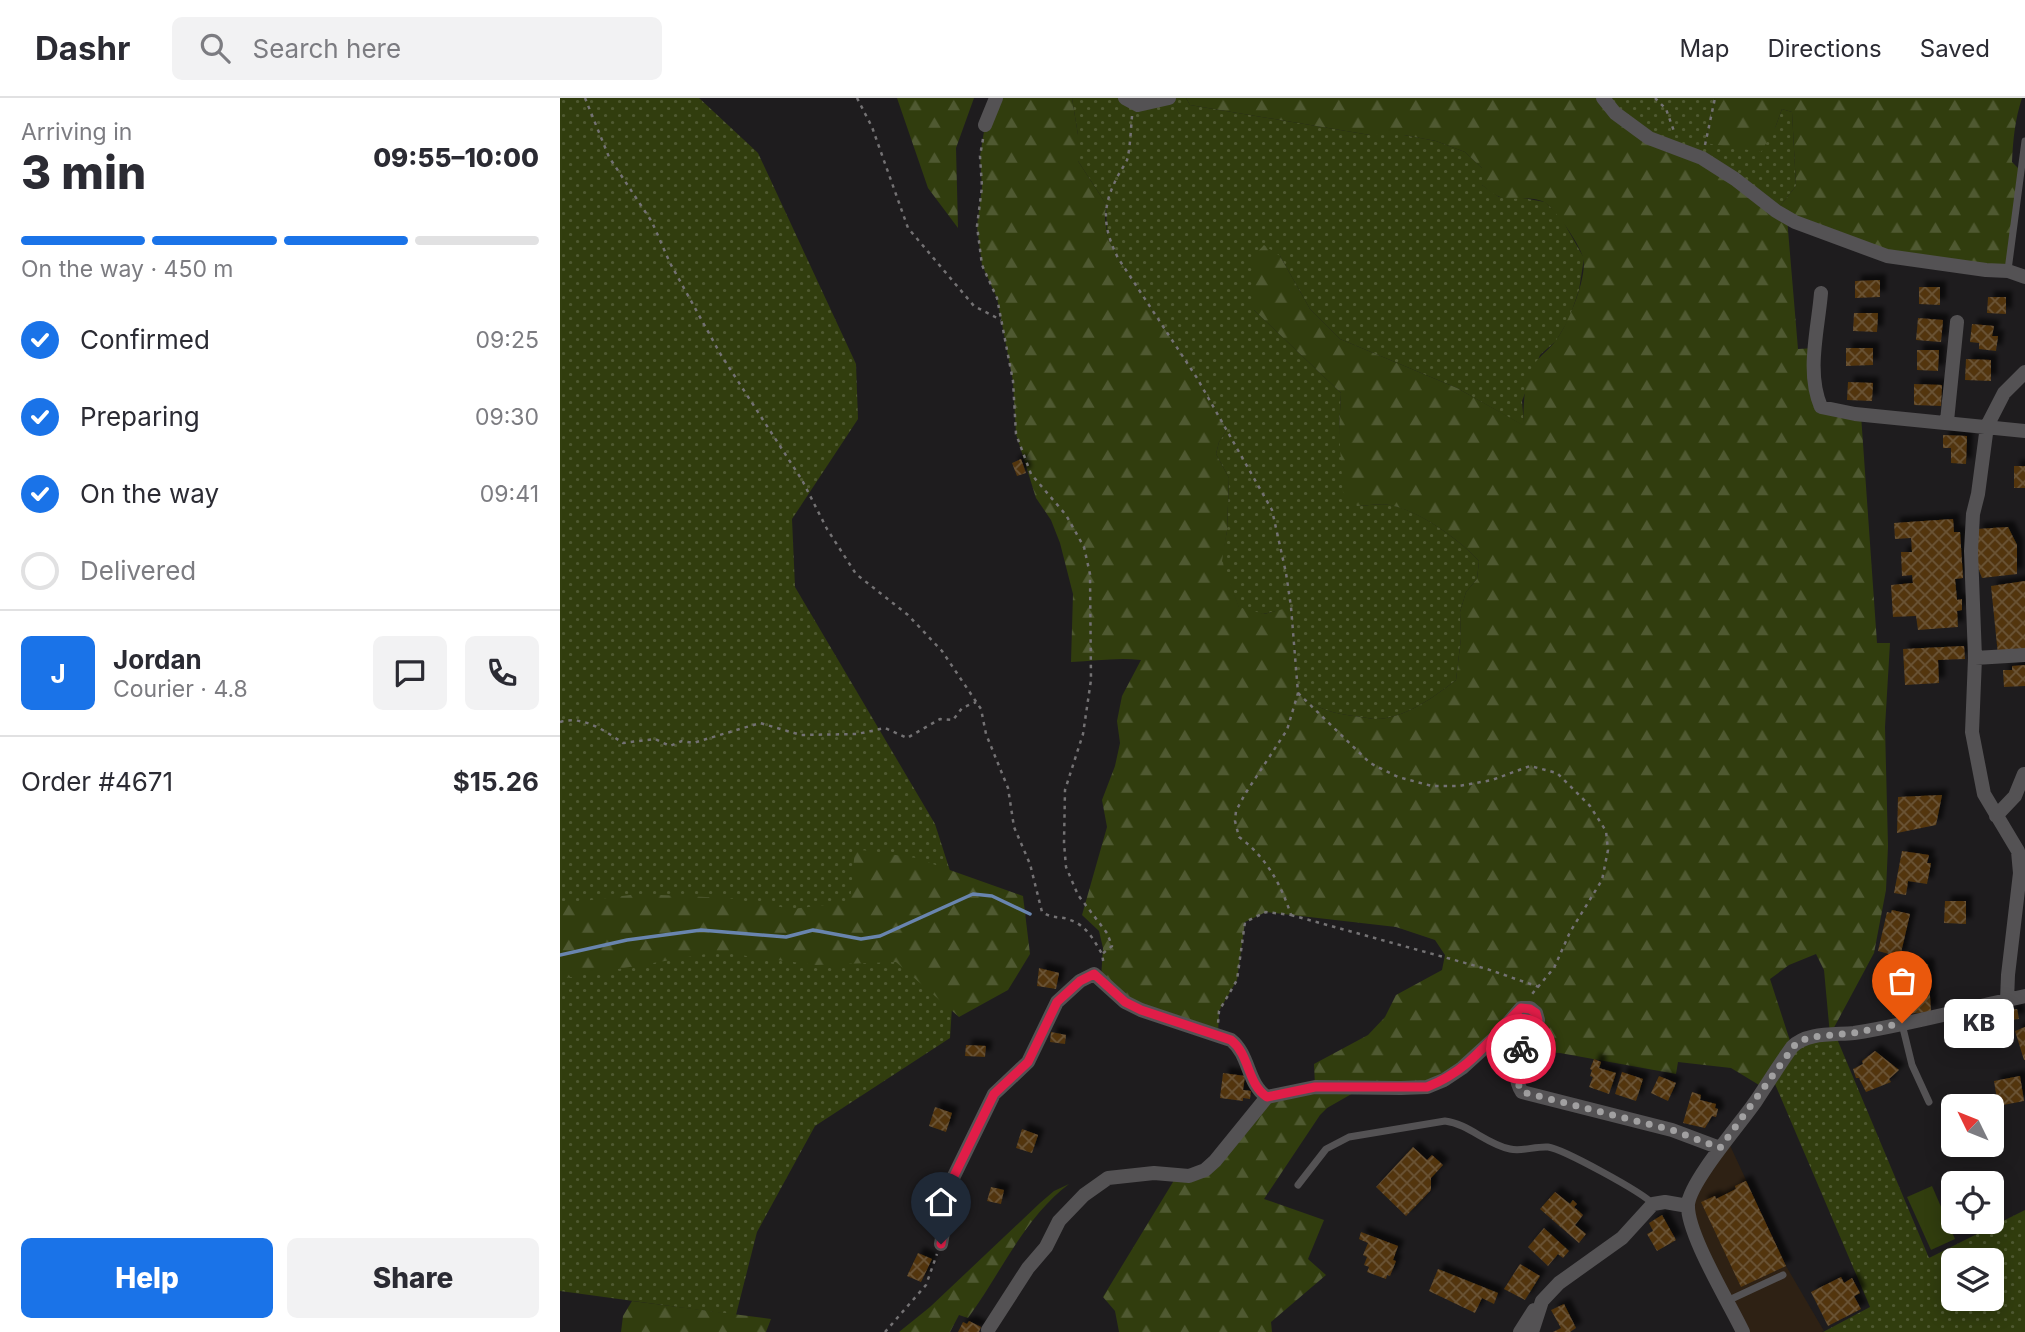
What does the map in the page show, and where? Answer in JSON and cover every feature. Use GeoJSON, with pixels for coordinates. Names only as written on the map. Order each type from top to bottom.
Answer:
{"type":"FeatureCollection","features":[{"type":"Feature","properties":{"kind":"street"},"geometry":{"type":"LineString","coordinates":[[985,125],[996,98]]}},
{"type":"Feature","properties":{"kind":"street"},"geometry":{"type":"LineString","coordinates":[[1132,102],[1149,105],[1170,98]]}},
{"type":"Feature","properties":{"kind":"street"},"geometry":{"type":"LineString","coordinates":[[1604,98],[1615,113],[1649,138],[1702,158],[1795,222],[1887,256],[2008,271],[2025,277]]}},
{"type":"Feature","properties":{"kind":"street"},"geometry":{"type":"LineString","coordinates":[[1821,293],[1813,375],[1815,392],[1821,407],[1855,414],[2025,431]]}},
{"type":"Feature","properties":{"kind":"street"},"geometry":{"type":"LineString","coordinates":[[1947,422],[1957,322]]}},
{"type":"Feature","properties":{"kind":"street"},"geometry":{"type":"LineString","coordinates":[[2007,1000],[2020,873],[2018,851],[1984,794],[1972,732],[1975,658],[1971,551],[1973,514],[1987,426],[2004,393],[2025,372]]}},
{"type":"Feature","properties":{"kind":"street"},"geometry":{"type":"LineString","coordinates":[[1975,658],[2025,655]]}},
{"type":"Feature","properties":{"kind":"street"},"geometry":{"type":"LineString","coordinates":[[1996,816],[2015,796],[2024,774]]}},
{"type":"Feature","properties":{"kind":"street"},"geometry":{"type":"LineString","coordinates":[[2014,845],[2025,832]]}},
{"type":"Feature","properties":{"kind":"street"},"geometry":{"type":"LineString","coordinates":[[941,1244],[952,1180],[994,1094],[1028,1062],[1057,1002],[1080,981],[1094,974],[1125,1002],[1141,1010],[1231,1040],[1241,1049],[1259,1090],[1267,1097]]}},
{"type":"Feature","properties":{"kind":"street"},"geometry":{"type":"LineString","coordinates":[[1743,1332],[1695,1233],[1688,1206],[1691,1194],[1720,1148],[1797,1042],[1811,1037],[1854,1033],[1955,1014],[2025,996]]}},
{"type":"Feature","properties":{"kind":"street"},"geometry":{"type":"LineString","coordinates":[[988,1330],[1028,1268],[1046,1247],[1059,1221],[1084,1195],[1108,1178],[1154,1173],[1189,1176],[1205,1170],[1267,1097],[1315,1087],[1427,1087],[1462,1069],[1497,1036],[1521,1008],[1536,1013],[1538,1020],[1520,1051],[1515,1077],[1522,1092],[1672,1130],[1720,1148]]}},
{"type":"Feature","properties":{"kind":"street"},"geometry":{"type":"LineString","coordinates":[[1520,1332],[1559,1283],[1622,1238],[1653,1204],[1665,1202],[1688,1206]]}},
{"type":"Feature","properties":{"kind":"street"},"geometry":{"type":"LineString","coordinates":[[1532,1332],[1542,1301]]}},
{"type":"Feature","properties":{"kind":"lane"},"geometry":{"type":"LineString","coordinates":[[2008,271],[2025,141]]}},
{"type":"Feature","properties":{"kind":"lane"},"geometry":{"type":"LineString","coordinates":[[1902,1023],[1912,1065],[1929,1102]]}},
{"type":"Feature","properties":{"kind":"lane"},"geometry":{"type":"LineString","coordinates":[[1298,1185],[1326,1149],[1349,1137],[1445,1121],[1460,1124],[1477,1136],[1510,1149],[1549,1147],[1640,1192],[1653,1204]]}},
{"type":"Feature","properties":{"kind":"lane"},"geometry":{"type":"LineString","coordinates":[[1727,1301],[1783,1275]]}},
{"type":"Feature","properties":{"kind":"path"},"geometry":{"type":"LineString","coordinates":[[585,98],[609,157],[652,222],[670,263],[721,355],[802,480],[827,529],[856,574],[908,615],[942,651],[981,709],[986,734],[1008,789],[1014,827],[1030,864],[1042,912],[1052,918],[1070,919],[1089,931],[1102,954],[1108,987]]}},
{"type":"Feature","properties":{"kind":"path"},"geometry":{"type":"LineString","coordinates":[[857,98],[872,127],[908,228],[974,306],[1001,320]]}},
{"type":"Feature","properties":{"kind":"path"},"geometry":{"type":"LineString","coordinates":[[1655,98],[1666,109],[1681,150]]}},
{"type":"Feature","properties":{"kind":"path"},"geometry":{"type":"LineString","coordinates":[[1702,158],[1715,98]]}},
{"type":"Feature","properties":{"kind":"path"},"geometry":{"type":"LineString","coordinates":[[1132,102],[1128,158],[1111,188],[1106,204],[1107,236],[1118,258],[1197,378],[1272,510],[1291,607],[1298,693],[1287,730],[1244,794],[1236,811],[1235,821],[1239,837],[1254,848],[1282,889],[1291,915]]}},
{"type":"Feature","properties":{"kind":"path"},"geometry":{"type":"LineString","coordinates":[[985,125],[980,156],[982,187],[977,226],[982,265],[997,298],[1013,381],[1016,434],[1031,474],[1066,514],[1084,547],[1090,574],[1091,680],[1083,734],[1065,790],[1064,842],[1066,867],[1077,895],[1107,933],[1112,946],[1102,954]]}},
{"type":"Feature","properties":{"kind":"path"},"geometry":{"type":"LineString","coordinates":[[1298,693],[1370,764],[1398,777],[1432,786],[1459,786],[1492,780],[1530,766],[1557,774],[1590,806],[1606,831],[1608,850],[1602,880],[1570,932],[1554,968],[1521,1008]]}},
{"type":"Feature","properties":{"kind":"path"},"geometry":{"type":"LineString","coordinates":[[560,722],[568,720],[598,726],[623,743],[655,739],[670,746],[682,741],[693,743],[760,723],[801,735],[857,734],[885,728],[906,738],[940,719],[953,720],[962,708],[976,702]]}},
{"type":"Feature","properties":{"kind":"path"},"geometry":{"type":"LineString","coordinates":[[1218,1034],[1219,1011],[1237,980],[1245,922],[1266,912],[1291,915],[1486,969],[1539,987]]}},
{"type":"Feature","properties":{"kind":"path"},"geometry":{"type":"LineString","coordinates":[[886,1332],[926,1285],[941,1244]]}},
{"type":"Feature","properties":{"kind":"shaded area"},"geometry":{"type":"Polygon","coordinates":[[[1727,1139],[1786,1266],[1824,1331],[1822,1332],[1743,1332],[1694,1233],[1691,1194],[1727,1139]]]}},
{"type":"Feature","properties":{"kind":"green space"},"geometry":{"type":"Polygon","coordinates":[[[560,98],[699,98],[758,153],[856,364],[858,419],[792,519],[795,587],[935,824],[959,899],[950,1038],[815,1126],[757,1232],[736,1315],[560,1291],[560,98]]]}},
{"type":"Feature","properties":{"kind":"green space"},"geometry":{"type":"Polygon","coordinates":[[[897,98],[974,98],[956,148],[958,228],[928,188],[897,98]]]}},
{"type":"Feature","properties":{"kind":"green space"},"geometry":{"type":"Polygon","coordinates":[[[996,98],[1072,98],[1078,135],[1078,161],[1106,204],[1107,236],[1118,258],[1197,378],[1227,430],[1219,442],[1216,454],[1229,478],[1227,531],[1222,561],[1239,607],[1264,614],[1291,607],[1298,693],[1309,702],[1327,710],[1374,719],[1407,712],[1456,680],[1461,638],[1460,612],[1466,592],[1477,579],[1479,561],[1450,535],[1413,513],[1386,504],[1357,506],[1343,492],[1339,431],[1341,393],[1254,310],[1252,258],[1264,245],[1280,256],[1310,309],[1340,339],[1457,388],[1523,425],[1525,392],[1530,372],[1535,362],[1557,339],[1566,323],[1580,288],[1583,258],[1568,230],[1547,204],[1536,199],[1506,198],[1493,193],[1482,185],[1482,168],[1465,152],[1436,141],[1404,135],[1370,135],[1190,105],[1186,98],[1603,98],[1615,113],[1702,158],[1776,211],[1796,186],[1792,112],[1782,109],[1761,152],[1705,143],[1715,98],[2022,98],[2013,146],[2012,162],[2021,171],[2008,271],[1916,261],[1787,218],[1798,349],[1816,348],[1821,406],[1861,415],[1877,643],[1890,643],[1885,727],[1888,846],[1886,890],[1874,953],[1830,1035],[1824,970],[1816,954],[1789,965],[1770,979],[1792,1047],[1764,1088],[1731,1068],[1678,1062],[1676,1074],[1560,1053],[1520,1051],[1532,1027],[1530,1008],[1444,1080],[1362,1088],[1327,1108],[1320,1115],[1264,1199],[1324,1220],[1308,1259],[1326,1275],[1271,1322],[1272,1332],[1119,1332],[1115,1311],[1103,1297],[1173,1182],[1173,1175],[1205,1170],[1267,1097],[1315,1086],[1314,1064],[1368,1035],[1385,1017],[1396,995],[1442,970],[1445,955],[1435,940],[1396,927],[1266,912],[1245,922],[1237,980],[1219,1011],[1218,1034],[1141,1010],[1101,979],[1103,948],[1099,931],[1082,915],[1107,827],[1102,800],[1115,766],[1120,743],[1117,721],[1122,696],[1141,660],[1071,662],[1073,594],[1060,543],[1051,520],[1036,498],[1016,434],[1013,381],[997,298],[982,265],[977,226],[982,187],[980,156],[985,125],[996,98]]]}},
{"type":"Feature","properties":{"kind":"green space"},"geometry":{"type":"Polygon","coordinates":[[[1072,98],[1186,98],[1190,105],[1370,135],[1404,135],[1436,141],[1465,152],[1482,168],[1482,185],[1499,197],[1545,202],[1560,216],[1584,258],[1579,290],[1569,319],[1556,341],[1540,355],[1522,401],[1524,426],[1457,388],[1340,339],[1310,309],[1280,256],[1254,310],[1341,393],[1339,431],[1357,506],[1387,504],[1414,513],[1450,535],[1479,561],[1477,579],[1466,592],[1460,612],[1461,638],[1456,680],[1418,706],[1396,716],[1374,719],[1340,714],[1315,705],[1298,693],[1291,608],[1263,614],[1239,608],[1221,561],[1227,531],[1229,478],[1216,454],[1219,442],[1227,430],[1197,378],[1118,258],[1107,236],[1106,204],[1078,161],[1078,135],[1072,98]]]}},
{"type":"Feature","properties":{"kind":"green space"},"geometry":{"type":"Polygon","coordinates":[[[1603,98],[1715,98],[1705,143],[1775,128],[1782,109],[1792,112],[1796,186],[1776,211],[1649,138],[1603,98]]]}},
{"type":"Feature","properties":{"kind":"green space"},"geometry":{"type":"Polygon","coordinates":[[[855,849],[916,858],[1023,896],[1030,954],[1008,990],[959,1017],[896,962],[816,965],[717,952],[560,979],[560,904],[638,894],[728,898],[792,909],[850,902],[855,849]]]}},
{"type":"Feature","properties":{"kind":"green space"},"geometry":{"type":"Polygon","coordinates":[[[1835,1034],[1929,1258],[1941,1252],[1941,1311],[2004,1311],[2004,1248],[1949,1248],[1977,1234],[2004,1234],[2004,1220],[2025,1210],[2025,1332],[1823,1332],[1870,1307],[1772,1077],[1789,1051],[1835,1034]]]}},
{"type":"Feature","properties":{"kind":"green space"},"geometry":{"type":"Polygon","coordinates":[[[1069,1184],[1026,1229],[968,1318],[959,1315],[950,1332],[899,1332],[930,1307],[1040,1203],[1054,1191],[1069,1184]]]}},
{"type":"Feature","properties":{"kind":"green space"},"geometry":{"type":"Polygon","coordinates":[[[1932,1186],[1941,1207],[1941,1234],[1953,1234],[1955,1239],[1931,1250],[1907,1197],[1932,1186]]]}},
{"type":"Feature","properties":{"kind":"green space"},"geometry":{"type":"Polygon","coordinates":[[[632,1301],[771,1319],[766,1332],[621,1332],[623,1316],[632,1301]]]}},
{"type":"Feature","properties":{"kind":"building"},"geometry":{"type":"Polygon","coordinates":[[[1880,280],[1880,297],[1855,298],[1855,281],[1880,280]]]}},
{"type":"Feature","properties":{"kind":"building"},"geometry":{"type":"Polygon","coordinates":[[[1919,287],[1940,287],[1940,305],[1919,304],[1919,287]]]}},
{"type":"Feature","properties":{"kind":"building"},"geometry":{"type":"Polygon","coordinates":[[[1988,297],[2006,297],[2006,314],[1987,313],[1988,297]]]}},
{"type":"Feature","properties":{"kind":"building"},"geometry":{"type":"Polygon","coordinates":[[[1854,313],[1878,313],[1877,332],[1853,331],[1854,313]]]}},
{"type":"Feature","properties":{"kind":"building"},"geometry":{"type":"Polygon","coordinates":[[[1918,318],[1943,320],[1941,342],[1916,340],[1918,318]]]}},
{"type":"Feature","properties":{"kind":"building"},"geometry":{"type":"Polygon","coordinates":[[[1972,324],[1994,326],[1992,336],[1998,336],[1996,351],[1979,349],[1979,343],[1970,342],[1972,324]]]}},
{"type":"Feature","properties":{"kind":"building"},"geometry":{"type":"Polygon","coordinates":[[[1846,348],[1873,348],[1873,365],[1846,366],[1846,348]]]}},
{"type":"Feature","properties":{"kind":"building"},"geometry":{"type":"Polygon","coordinates":[[[1917,350],[1939,350],[1938,371],[1917,370],[1917,350]]]}},
{"type":"Feature","properties":{"kind":"building"},"geometry":{"type":"Polygon","coordinates":[[[1966,359],[1991,360],[1991,381],[1965,380],[1966,359]]]}},
{"type":"Feature","properties":{"kind":"building"},"geometry":{"type":"Polygon","coordinates":[[[1848,382],[1873,383],[1872,401],[1847,400],[1848,382]]]}},
{"type":"Feature","properties":{"kind":"building"},"geometry":{"type":"Polygon","coordinates":[[[1914,384],[1942,385],[1941,406],[1914,405],[1914,384]]]}},
{"type":"Feature","properties":{"kind":"building"},"geometry":{"type":"Polygon","coordinates":[[[1943,435],[1967,436],[1966,464],[1951,463],[1951,448],[1943,448],[1943,435]]]}},
{"type":"Feature","properties":{"kind":"building"},"geometry":{"type":"Polygon","coordinates":[[[1021,459],[1026,473],[1017,476],[1012,463],[1021,459]]]}},
{"type":"Feature","properties":{"kind":"building"},"geometry":{"type":"Polygon","coordinates":[[[2014,466],[2025,466],[2025,488],[2014,488],[2014,466]]]}},
{"type":"Feature","properties":{"kind":"building"},"geometry":{"type":"Polygon","coordinates":[[[1953,519],[1954,532],[1960,532],[1963,578],[1955,579],[1957,600],[1962,599],[1962,610],[1957,611],[1958,627],[1918,630],[1916,616],[1893,617],[1891,585],[1913,583],[1912,575],[1902,576],[1901,552],[1912,552],[1911,538],[1895,539],[1894,523],[1953,519]]]}},
{"type":"Feature","properties":{"kind":"building"},"geometry":{"type":"Polygon","coordinates":[[[2008,527],[2017,545],[2017,574],[1982,578],[1978,568],[1977,529],[2008,527]]]}},
{"type":"Feature","properties":{"kind":"building"},"geometry":{"type":"Polygon","coordinates":[[[2025,581],[2025,652],[1998,655],[1991,586],[2025,581]]]}},
{"type":"Feature","properties":{"kind":"building"},"geometry":{"type":"Polygon","coordinates":[[[1964,646],[1965,659],[1938,660],[1939,683],[1905,685],[1903,649],[1964,646]]]}},
{"type":"Feature","properties":{"kind":"building"},"geometry":{"type":"Polygon","coordinates":[[[2025,665],[2025,686],[2004,687],[2003,670],[2025,665]]]}},
{"type":"Feature","properties":{"kind":"building"},"geometry":{"type":"Polygon","coordinates":[[[1942,795],[1936,825],[1897,833],[1898,797],[1942,795]]]}},
{"type":"Feature","properties":{"kind":"building"},"geometry":{"type":"Polygon","coordinates":[[[1902,851],[1929,855],[1927,863],[1931,863],[1927,884],[1908,881],[1906,895],[1894,893],[1902,851]]]}},
{"type":"Feature","properties":{"kind":"building"},"geometry":{"type":"Polygon","coordinates":[[[1945,901],[1966,901],[1966,924],[1944,923],[1945,901]]]}},
{"type":"Feature","properties":{"kind":"building"},"geometry":{"type":"Polygon","coordinates":[[[1892,910],[1910,914],[1900,957],[1878,951],[1887,912],[1891,913],[1892,910]]]}},
{"type":"Feature","properties":{"kind":"building"},"geometry":{"type":"Polygon","coordinates":[[[1928,964],[1931,1012],[1892,1015],[1891,992],[1885,992],[1884,983],[1892,983],[1891,967],[1928,964]]]}},
{"type":"Feature","properties":{"kind":"building"},"geometry":{"type":"Polygon","coordinates":[[[1039,968],[1059,973],[1056,989],[1037,986],[1039,968]]]}},
{"type":"Feature","properties":{"kind":"building"},"geometry":{"type":"Polygon","coordinates":[[[2017,1009],[2019,1019],[2010,1020],[2008,1010],[2017,1009]]]}},
{"type":"Feature","properties":{"kind":"building"},"geometry":{"type":"Polygon","coordinates":[[[2000,1013],[1999,1035],[1990,1035],[1990,1027],[1978,1028],[1977,1018],[2000,1013]]]}},
{"type":"Feature","properties":{"kind":"building"},"geometry":{"type":"Polygon","coordinates":[[[2025,1027],[2025,1060],[2024,1060],[2015,1031],[2025,1027]]]}},
{"type":"Feature","properties":{"kind":"building"},"geometry":{"type":"Polygon","coordinates":[[[1051,1032],[1066,1035],[1065,1044],[1050,1042],[1051,1032]]]}},
{"type":"Feature","properties":{"kind":"building"},"geometry":{"type":"Polygon","coordinates":[[[966,1045],[986,1046],[985,1057],[965,1056],[966,1045]]]}},
{"type":"Feature","properties":{"kind":"building"},"geometry":{"type":"Polygon","coordinates":[[[1875,1051],[1899,1070],[1889,1079],[1891,1082],[1866,1092],[1853,1069],[1863,1064],[1862,1061],[1875,1051]]]}},
{"type":"Feature","properties":{"kind":"building"},"geometry":{"type":"Polygon","coordinates":[[[1594,1059],[1601,1062],[1599,1068],[1616,1073],[1609,1094],[1589,1087],[1593,1077],[1590,1076],[1590,1069],[1594,1059]]]}},
{"type":"Feature","properties":{"kind":"building"},"geometry":{"type":"Polygon","coordinates":[[[1622,1072],[1643,1079],[1636,1101],[1615,1094],[1622,1072]]]}},
{"type":"Feature","properties":{"kind":"building"},"geometry":{"type":"Polygon","coordinates":[[[1223,1073],[1245,1076],[1243,1090],[1251,1091],[1250,1099],[1243,1098],[1243,1101],[1220,1098],[1223,1073]]]}},
{"type":"Feature","properties":{"kind":"building"},"geometry":{"type":"Polygon","coordinates":[[[1659,1076],[1676,1083],[1668,1101],[1651,1093],[1659,1076]]]}},
{"type":"Feature","properties":{"kind":"building"},"geometry":{"type":"Polygon","coordinates":[[[2020,1076],[2024,1101],[2004,1105],[2004,1094],[1996,1094],[1994,1081],[2020,1076]]]}},
{"type":"Feature","properties":{"kind":"building"},"geometry":{"type":"Polygon","coordinates":[[[1692,1092],[1701,1095],[1700,1100],[1716,1104],[1715,1108],[1718,1109],[1716,1117],[1712,1116],[1705,1128],[1683,1123],[1692,1092]]]}},
{"type":"Feature","properties":{"kind":"building"},"geometry":{"type":"Polygon","coordinates":[[[935,1107],[952,1113],[946,1132],[929,1126],[935,1107]]]}},
{"type":"Feature","properties":{"kind":"building"},"geometry":{"type":"Polygon","coordinates":[[[1022,1129],[1038,1135],[1032,1153],[1016,1148],[1022,1129]]]}},
{"type":"Feature","properties":{"kind":"building"},"geometry":{"type":"Polygon","coordinates":[[[1413,1147],[1427,1160],[1432,1155],[1443,1165],[1431,1178],[1431,1190],[1406,1216],[1376,1187],[1413,1147]]]}},
{"type":"Feature","properties":{"kind":"building"},"geometry":{"type":"Polygon","coordinates":[[[1746,1181],[1786,1266],[1741,1287],[1701,1202],[1715,1196],[1716,1199],[1746,1181]]]}},
{"type":"Feature","properties":{"kind":"building"},"geometry":{"type":"Polygon","coordinates":[[[991,1187],[1004,1190],[1001,1204],[987,1201],[991,1187]]]}},
{"type":"Feature","properties":{"kind":"building"},"geometry":{"type":"Polygon","coordinates":[[[1555,1192],[1570,1204],[1573,1200],[1577,1204],[1574,1207],[1583,1215],[1575,1225],[1586,1234],[1579,1243],[1540,1209],[1555,1192]]]}},
{"type":"Feature","properties":{"kind":"building"},"geometry":{"type":"Polygon","coordinates":[[[1662,1215],[1676,1240],[1657,1251],[1647,1234],[1653,1231],[1649,1223],[1662,1215]]]}},
{"type":"Feature","properties":{"kind":"building"},"geometry":{"type":"Polygon","coordinates":[[[1544,1228],[1569,1251],[1563,1258],[1558,1254],[1548,1266],[1528,1247],[1544,1228]]]}},
{"type":"Feature","properties":{"kind":"building"},"geometry":{"type":"Polygon","coordinates":[[[1361,1232],[1398,1246],[1393,1260],[1396,1261],[1386,1279],[1367,1272],[1369,1267],[1364,1265],[1367,1257],[1363,1255],[1368,1243],[1359,1239],[1361,1232]]]}},
{"type":"Feature","properties":{"kind":"building"},"geometry":{"type":"Polygon","coordinates":[[[918,1253],[932,1259],[921,1282],[907,1276],[918,1253]]]}},
{"type":"Feature","properties":{"kind":"building"},"geometry":{"type":"Polygon","coordinates":[[[1520,1264],[1540,1276],[1525,1300],[1504,1289],[1520,1264]]]}},
{"type":"Feature","properties":{"kind":"building"},"geometry":{"type":"Polygon","coordinates":[[[1438,1269],[1498,1293],[1494,1304],[1482,1298],[1475,1313],[1429,1291],[1438,1269]]]}},
{"type":"Feature","properties":{"kind":"building"},"geometry":{"type":"Polygon","coordinates":[[[1841,1277],[1844,1283],[1852,1278],[1860,1293],[1854,1296],[1861,1309],[1828,1326],[1811,1292],[1841,1277]]]}},
{"type":"Feature","properties":{"kind":"building"},"geometry":{"type":"Polygon","coordinates":[[[1564,1304],[1576,1328],[1570,1332],[1553,1332],[1561,1328],[1551,1310],[1564,1304]]]}},
{"type":"Feature","properties":{"kind":"building"},"geometry":{"type":"Polygon","coordinates":[[[969,1321],[981,1327],[979,1332],[958,1332],[963,1322],[967,1324],[969,1321]]]}},
{"type":"Feature","properties":{"kind":"waterway"},"geometry":{"type":"LineString","coordinates":[[560,955],[627,940],[701,930],[786,937],[813,930],[861,939],[880,936],[973,894],[992,896],[1030,914]]}},
{"type":"Feature","properties":{"kind":"way so far"},"geometry":{"type":"LineString","coordinates":[[1521,1049],[1515,1077],[1522,1092],[1672,1130],[1720,1148],[1797,1042],[1811,1037],[1854,1033],[1902,1023]]}},
{"type":"Feature","properties":{"kind":"place","name":"KB"},"geometry":{"type":"Point","coordinates":[1902,1023]}},
{"type":"Feature","properties":{"kind":"route"},"geometry":{"type":"LineString","coordinates":[[941,1244],[952,1180],[994,1094],[1028,1062],[1057,1002],[1080,981],[1094,974],[1125,1002],[1141,1010],[1231,1040],[1241,1049],[1249,1072],[1259,1090],[1267,1097],[1315,1087],[1427,1087],[1462,1069],[1497,1036],[1521,1008],[1530,1009],[1536,1013],[1538,1020],[1521,1049]]}}]}
